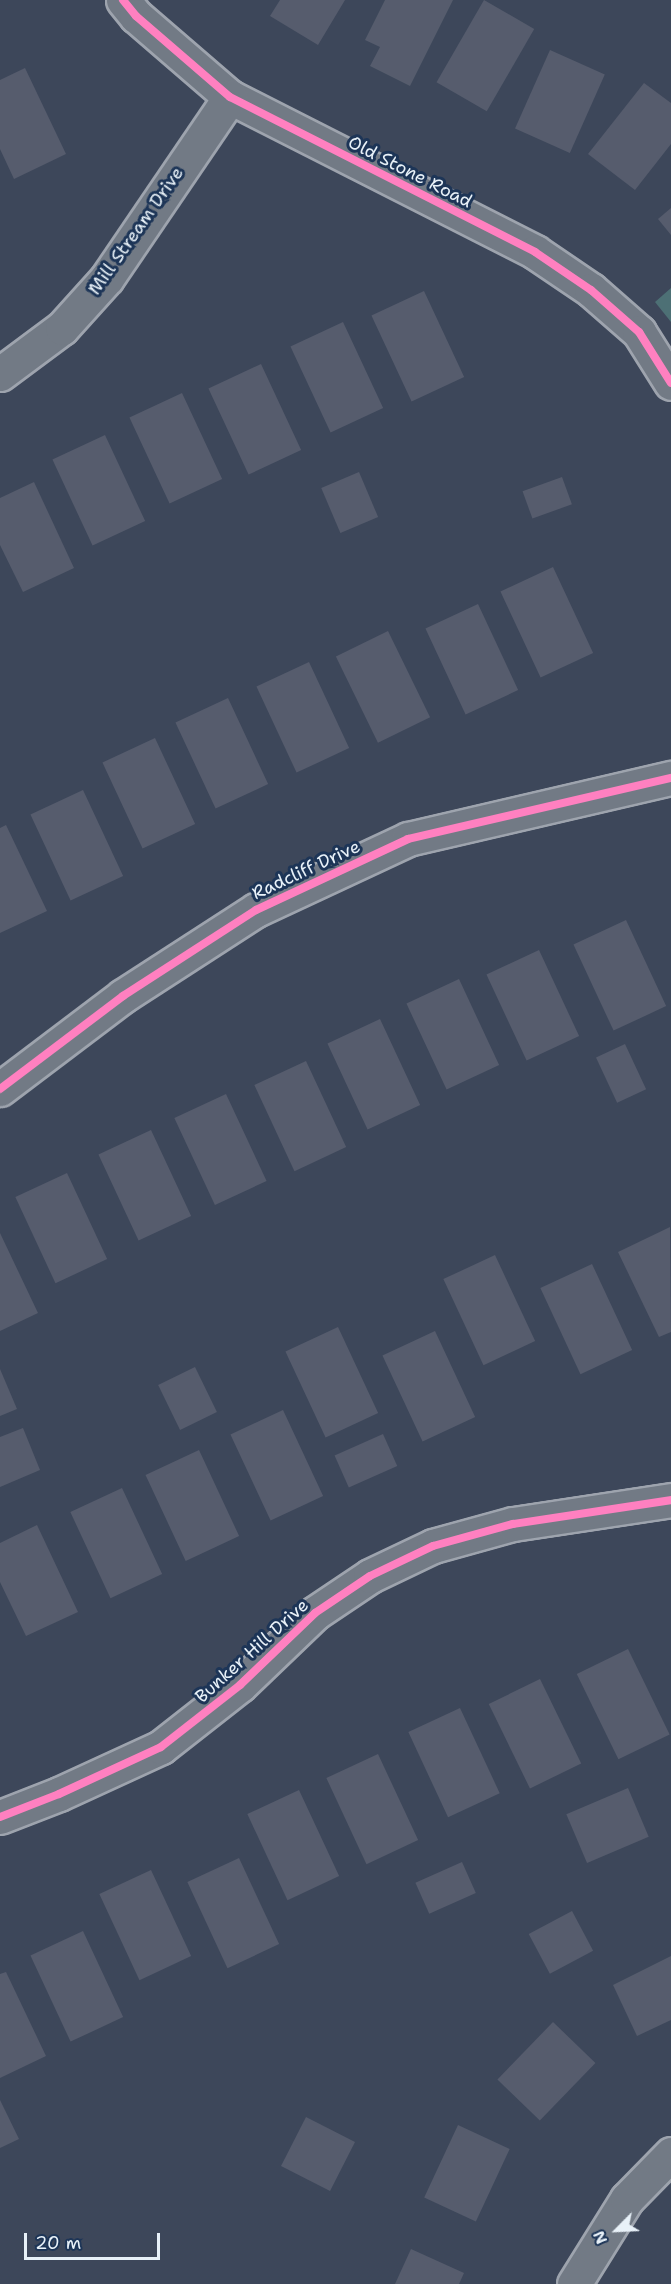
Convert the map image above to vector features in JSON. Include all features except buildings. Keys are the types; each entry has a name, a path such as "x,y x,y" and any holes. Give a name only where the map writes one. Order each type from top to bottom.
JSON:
{"street":[{"name":"Old Stone Road","path":"123,0 136,16 230,97 535,252 591,290 639,332 671,383"},
{"name":"Mill Stream Drive","path":"0,374 62,328 107,278 230,97"},
{"name":"Radcliff Drive","path":"0,1089 123,996 256,910 408,838 671,778"},
{"name":"Bunker Hill Drive","path":"0,1817 59,1794 161,1747 240,1685 315,1613 370,1576 433,1546 513,1524 671,1500"},
{"path":"574,2284 627,2199 671,2154"}],"green space":[{"path":"671,288 671,322 655,302"}],"cycle path":[{"path":"123,0 136,16 230,97 535,252 591,290 639,332 671,383"},
{"path":"0,1089 123,996 256,910 408,839 671,778"},
{"path":"0,1817 59,1794 161,1747 240,1685 315,1613 370,1576 433,1546 513,1524 671,1500"}]}
